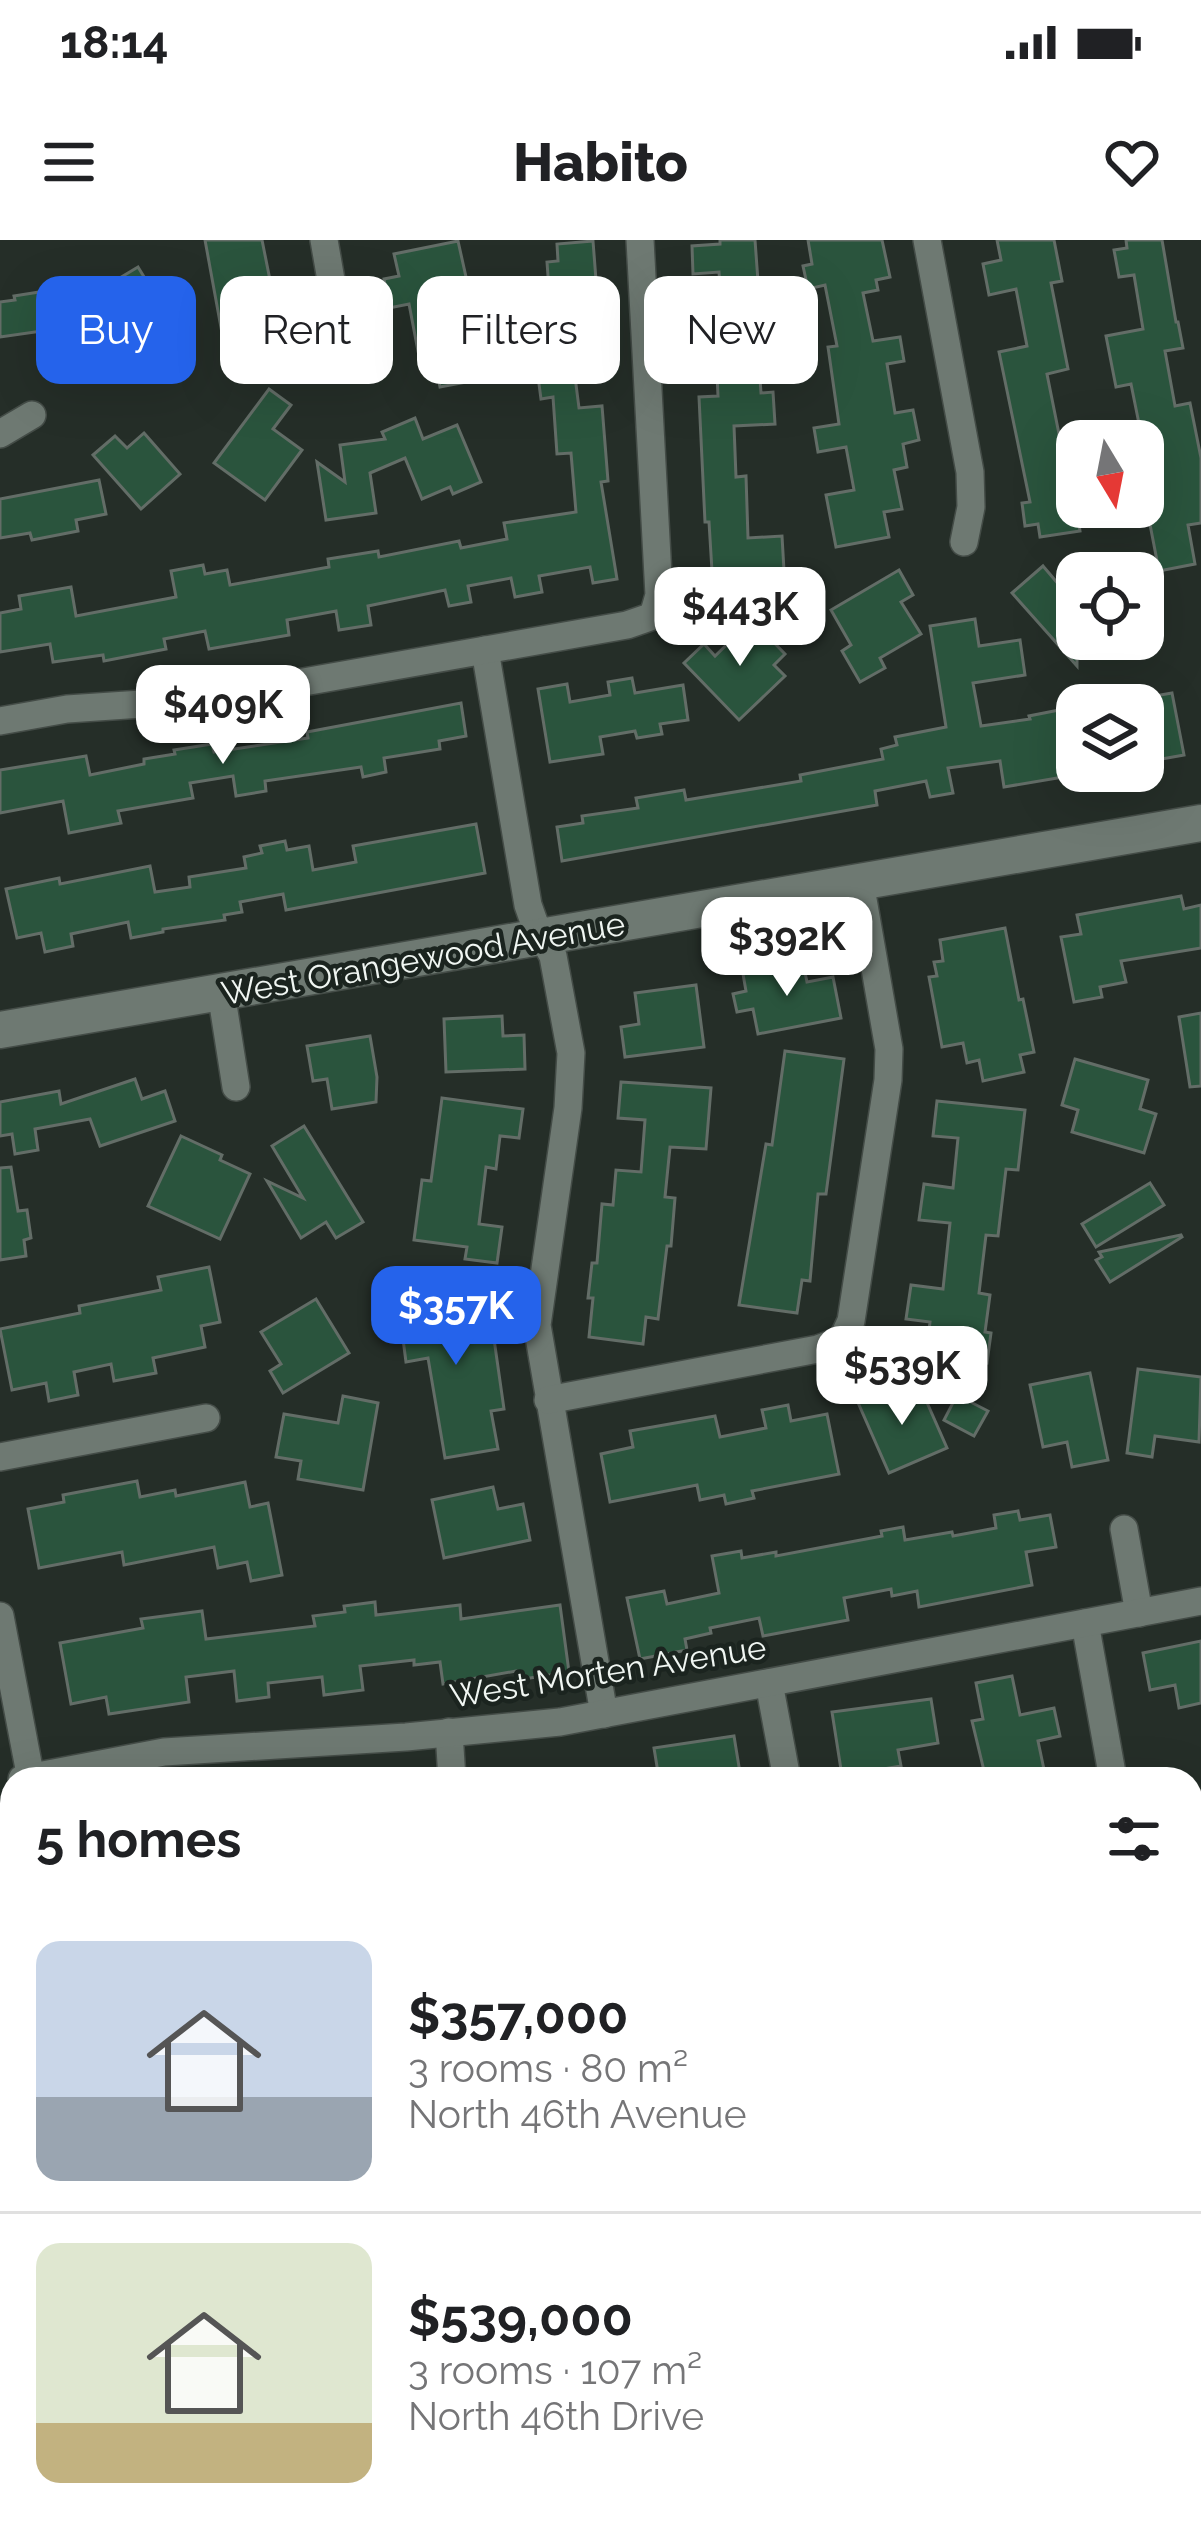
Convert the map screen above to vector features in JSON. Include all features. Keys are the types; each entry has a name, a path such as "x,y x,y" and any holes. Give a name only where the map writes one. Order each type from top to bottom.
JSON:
{"street":[{"path":"324,240 330,276"},
{"path":"0,721 68,709 202,700 627,625 652,616 658,595 640,240"},
{"path":"927,240 970,472 971,507 964,542"},
{"path":"0,434 32,415"},
{"path":"485,650 528,904 553,956 571,1053 568,1108 537,1313 540,1355 604,1714"},
{"name":"West Orangewood Avenue","path":"0,1030 1201,823"},
{"path":"548,1400 818,1349 842,1340 851,1321 888,1080 886,1025 860,882"},
{"path":"221,992 236,1087"},
{"path":"0,1457 206,1418"},
{"path":"1124,1529 1138,1612"},
{"name":"West Morten Avenue","path":"86,1767 164,1752 500,1729 604,1714 1201,1601"},
{"path":"0,1616 22,1767"},
{"path":"1085,1623 1111,1767"},
{"path":"769,1682 785,1767"},
{"path":"449,1732 451,1767"}],"building":[{"path":"205,240 262,240 269,276 220,276 220,322"},
{"path":"720,240 755,240 758,276 693,274 692,246 720,244"},
{"path":"808,240 882,240 890,277 876,280 878,290 863,293 873,341 900,337 904,361 887,364 895,413 913,410 919,440 903,444 907,467 894,470 902,509 884,512 889,537 836,547 826,495 854,490 846,447 818,452 814,428 839,424 828,347 837,346 825,285 818,287 818,276 805,276 803,266 812,264"},
{"path":"997,240 1054,240 1062,281 1051,283 1068,369 1047,374 1056,420 1056,528 1080,531 1040,537 1038,524 1025,526 1022,503 1030,502 999,352 1027,346 1016,289 989,295 983,264 1001,260"},
{"path":"1126,240 1162,240 1183,348 1165,351 1175,406 1190,403 1201,458 1201,523 1188,525 1195,564 1164,570 1164,552 1155,552 1151,528 1164,528 1164,420 1138,420 1131,384 1116,387 1106,336 1143,329 1134,275 1119,277 1114,250 1127,248"},
{"path":"458,241 466,276 417,276 417,346 409,304 393,307 393,277 399,276 394,254"},
{"path":"593,241 596,276 548,276 547,262 558,261 557,244"},
{"path":"138,267 143,276 123,276"},
{"path":"36,292 36,332 0,337 0,302 15,300 14,296"},
{"path":"539,384 576,384 579,408 602,406 608,481 601,482 617,579 593,583 590,567 539,576 542,592 515,597 511,578 468,586 471,602 449,606 445,590 368,606 371,625 339,630 336,611 287,620 289,635 209,649 205,631 164,639 166,649 104,661 103,655 53,662 50,644 0,652 0,613 21,609 19,596 71,587 76,616 176,597 171,571 203,565 205,574 227,570 230,585 329,567 328,559 378,551 379,557 459,541 461,548 507,539 504,523 576,512 571,453 557,454 553,397 541,399"},
{"path":"717,384 760,384 761,393 773,392 775,424 734,426 736,477 746,476 748,538 782,536 785,588 731,591 730,570 712,571 699,397 718,396"},
{"path":"269,389 291,405 273,429 302,450 265,500 214,463"},
{"path":"415,418 423,439 457,425 481,482 453,494 450,487 422,499 405,458 370,473 376,513 326,520 317,462 345,482 340,445 385,439 382,432"},
{"path":"144,433 180,474 141,509 93,455 115,436 127,448"},
{"path":"99,480 106,514 76,520 78,531 32,540 30,533 0,538 0,499"},
{"path":"1043,566 1056,581 1056,642 1012,593"},
{"path":"899,570 913,595 901,602 921,634 880,658 885,668 860,682 842,651 851,645 831,610"},
{"path":"975,619 979,646 1020,640 1025,675 973,683 981,726 1056,711 1056,778 1004,787 1000,761 948,768 953,793 930,797 926,781 875,791 877,805 562,861 557,827 583,823 582,816 638,808 636,798 684,790 686,800 801,781 800,775 883,759 881,749 897,745 895,737 946,727 930,626"},
{"path":"752,620 785,654 774,665 785,676 739,720 684,663 704,644 715,656"},
{"path":"632,678 635,693 683,685 688,720 660,724 662,734 637,738 635,731 600,737 603,754 550,762 538,689 567,684 570,702 610,695 608,682"},
{"path":"1172,693 1184,755 1164,759 1164,694"},
{"path":"461,703 466,736 439,741 440,749 384,758 386,772 363,777 361,767 265,781 266,791 236,796 233,776 190,783 193,798 118,811 121,823 69,833 63,801 0,813 0,770 86,756 90,775 144,764 144,759 175,754 174,750 212,744 214,752 308,738 307,732"},
{"path":"476,824 485,873 286,910 283,894 240,902 242,912 224,915 225,920 131,938 128,922 71,934 73,946 45,952 41,933 17,938 6,889 150,866 155,892 190,887 189,877 246,868 244,857 262,853 260,846 285,841 287,850 309,846 313,870 356,862 353,846"},
{"path":"1181,896 1184,909 1201,905 1201,948 1121,961 1126,982 1100,987 1102,997 1074,1002 1061,937 1081,934 1077,915"},
{"path":"1005,928 1034,1052 1020,1055 1024,1072 983,1081 979,1060 967,1063 963,1043 942,1047 929,977 937,976 934,962 943,961 940,940"},
{"path":"803,963 807,982 833,977 841,1018 758,1034 753,1009 737,1012 733,994 746,991 743,974"},
{"path":"696,985 704,1047 625,1057 621,1027 639,1024 635,993"},
{"path":"1201,1013 1201,1086 1190,1087 1179,1017"},
{"path":"502,1016 503,1036 524,1035 525,1069 446,1072 444,1019"},
{"path":"370,1036 376,1102 332,1109 327,1079 313,1081 307,1046"},
{"path":"785,1051 844,1059 826,1194 818,1194 810,1281 802,1280 797,1313 739,1305 766,1144 772,1145"},
{"path":"1075,1059 1148,1080 1140,1109 1156,1114 1144,1153 1072,1132 1078,1110 1062,1105"},
{"path":"135,1079 142,1099 165,1091 175,1121 100,1146 90,1119 35,1129 38,1150 15,1154 12,1134 0,1136 0,1102 59,1091 61,1104"},
{"path":"621,1082 711,1088 706,1149 670,1147 665,1197 675,1198 671,1246 667,1246 658,1319 646,1317 643,1344 589,1337 593,1298 588,1298 592,1263 597,1263 602,1204 613,1205 616,1170 641,1172 645,1120 618,1118"},
{"path":"442,1098 523,1109 519,1138 500,1136 496,1169 486,1167 479,1224 502,1227 497,1263 465,1259 467,1247 414,1240 422,1180 431,1181"},
{"path":"937,1101 1025,1110 1018,1170 1006,1169 998,1236 986,1235 979,1293 990,1295 987,1363 926,1355 930,1322 906,1319 911,1285 943,1289 950,1223 919,1220 924,1184 953,1188 958,1138 933,1136"},
{"path":"304,1126 363,1222 336,1238 326,1222 301,1238 267,1181 303,1198 272,1146"},
{"path":"181,1136 250,1174 220,1239 148,1206"},
{"path":"11,1167 18,1211 27,1210 31,1238 24,1240 26,1256 0,1260 0,1168"},
{"path":"1150,1183 1164,1205 1096,1247 1082,1224"},
{"path":"1181,1235 1110,1282 1096,1260 1102,1257 1099,1252"},
{"path":"209,1267 220,1322 201,1326 205,1347 153,1358 156,1373 114,1381 111,1364 74,1372 78,1395 49,1401 46,1383 12,1390 0,1329 80,1313 79,1306 161,1290 158,1277"},
{"path":"462,1292 465,1315 490,1311 504,1409 491,1411 498,1449 445,1458 428,1358 406,1362 398,1301"},
{"path":"316,1299 349,1353 283,1393 270,1371 281,1364 261,1332"},
{"path":"1138,1369 1201,1377 1199,1442 1155,1436 1152,1457 1127,1453"},
{"path":"1090,1373 1108,1460 1072,1467 1067,1442 1043,1447 1030,1385"},
{"path":"881,1387 888,1403 921,1389 947,1448 889,1473 856,1398"},
{"path":"957,1395 988,1411 974,1436 944,1420"},
{"path":"343,1396 378,1403 363,1490 298,1479 301,1461 276,1457 284,1414 338,1423"},
{"path":"788,1405 791,1421 827,1414 839,1474 752,1491 754,1498 726,1504 724,1495 700,1500 697,1485 610,1502 601,1454 633,1447 630,1431 715,1416 720,1437 766,1428 762,1410"},
{"path":"137,1481 140,1497 175,1490 176,1496 245,1482 250,1507 268,1503 282,1575 251,1581 247,1562 218,1568 214,1547 124,1565 122,1552 39,1568 28,1509 64,1502 63,1495"},
{"path":"493,1487 498,1509 523,1504 530,1540 444,1558 432,1500"},
{"path":"1018,1511 1020,1520 1050,1515 1056,1547 1026,1552 1032,1585 919,1607 917,1591 892,1596 891,1589 844,1598 848,1620 763,1636 759,1618 710,1628 711,1633 685,1639 687,1650 640,1659 627,1598 664,1591 667,1604 719,1593 712,1556 741,1551 742,1558 776,1552 776,1556 882,1536 881,1531 903,1527 905,1540 952,1532 953,1536 996,1528 994,1515"},
{"path":"375,1602 376,1615 460,1605 461,1619 560,1605 569,1672 517,1680 516,1671 443,1684 440,1662 414,1665 414,1660 360,1666 363,1690 324,1695 322,1677 268,1683 269,1697 237,1701 234,1671 186,1677 189,1702 109,1714 106,1697 71,1704 60,1643 143,1628 141,1619 202,1611 206,1639 315,1626 313,1616"},
{"path":"1201,1641 1201,1703 1179,1708 1175,1685 1150,1690 1143,1653"},
{"path":"1012,1676 1020,1715 1054,1708 1060,1736 1038,1741 1043,1767 983,1767 972,1721 983,1719 976,1683"},
{"path":"931,1699 938,1743 898,1750 901,1766 841,1767 832,1712"},
{"path":"734,1736 739,1767 657,1767 654,1748"}]}
